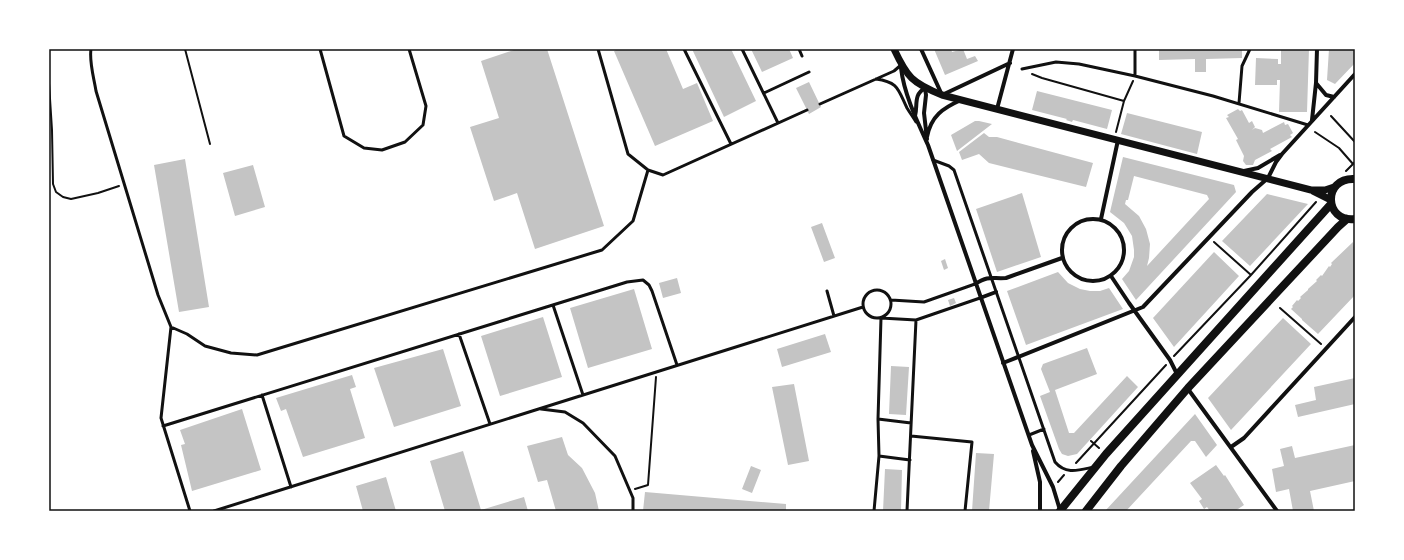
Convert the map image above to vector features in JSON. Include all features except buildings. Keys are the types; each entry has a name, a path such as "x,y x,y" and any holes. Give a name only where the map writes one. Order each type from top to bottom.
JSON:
{"main road":[{"path":"1351,219 1337,214 1331,202 1332,191 1334,187 1344,180 1355,179"},
{"path":"1060,511 1095,467 1331,202"},
{"path":"1086,511 1121,466 1188,388 1338,227 1351,219"}],"street":[{"path":"894,49 901,65 905,85 915,117 928,145 1028,435 1053,487 1060,511"},
{"path":"921,49 942,95"},
{"path":"997,109 1013,49"},
{"path":"1312,120 1316,83 1317,49"},
{"path":"942,95 1010,63"},
{"path":"901,65 917,84 942,95 1268,178 1311,190 1331,202"},
{"path":"1003,363 1143,307 1252,192 1268,178 1282,154 1355,74"},
{"path":"1316,83 1326,95 1334,97"},
{"path":"915,117 917,96 925,88"},
{"path":"925,88 926,95 924,114 928,145"},
{"path":"927,140 931,126 938,114 944,108 962,100"},
{"path":"1101,219 1116,140"},
{"path":"1243,172 1258,168 1282,154"},
{"path":"1311,190 1325,190 1334,187"},
{"path":"1092,218 1101,219 1110,223 1118,230 1123,239 1123,260 1118,269 1111,276 1102,280 1082,280 1073,275 1066,268 1062,258 1061,249 1063,240 1070,228 1082,220 1092,218"},
{"path":"975,284 983,279 991,277 998,279 1006,278 1062,258"},
{"path":"1111,276 1134,311 1170,360 1177,374"},
{"path":"980,298 996,292"},
{"path":"1231,447 1244,438 1355,316"},
{"path":"1188,388 1278,511"},
{"path":"1032,445 1040,482 1040,511"}],"lane":[{"path":"91,49 96,91 158,295 171,327 161,418 190,511"},
{"path":"320,49 344,136 364,148 382,150 405,142 423,125 426,106 409,49"},
{"path":"598,49 628,154 648,170 663,175 807,110"},
{"path":"684,49 731,144"},
{"path":"742,49 778,123"},
{"path":"799,49 802,56"},
{"path":"1134,76 1135,49"},
{"path":"1239,103 1242,66 1250,49"},
{"path":"1022,69 1056,62 1078,64 1134,76 1239,103 1308,125"},
{"path":"820,104 894,71 901,65"},
{"path":"764,93 809,72"},
{"path":"874,79 887,80 895,85 902,94 907,108 920,127"},
{"path":"933,160 949,166 954,170 1055,462 1058,466 1068,471 1095,467"},
{"path":"171,327 187,334 205,346 231,353 257,355 602,250 633,221 648,170"},
{"path":"163,426 627,282 643,280 649,285 652,291 677,365"},
{"path":"891,300 924,302 975,284"},
{"path":"881,318 891,309 891,300 889,295 882,290 873,290 868,292 864,298 863,307 868,315 874,318 916,320 980,298"},
{"path":"827,291 834,316"},
{"path":"553,305 583,395"},
{"path":"214,511 863,307"},
{"path":"874,511 879,456 878,419 881,318"},
{"path":"907,511 916,320"},
{"path":"459,334 490,424"},
{"path":"262,395 291,487"},
{"path":"539,409 564,412 583,423 615,456 633,498 633,511"},
{"path":"878,419 911,423"},
{"path":"1028,435 1044,429"},
{"path":"911,436 972,442 965,511"},
{"path":"879,456 910,460"}],"path":[{"path":"185,49 210,144"},
{"path":"1022,69 1042,78 1124,101"},
{"path":"1116,140 1124,101 1134,76"},
{"path":"49,83 53,184 56,192 63,197 71,199 98,193 124,184"},
{"path":"1331,116 1355,142"},
{"path":"1315,132 1339,148 1353,164"},
{"path":"1177,353 1251,275 1304,214 1313,206"},
{"path":"1304,214 1310,218"},
{"path":"1209,238 1251,275"},
{"path":"1280,308 1325,348"},
{"path":"1074,466 1165,366"},
{"path":"630,490 648,485 656,372"},
{"path":"1091,441 1102,450"}]}
